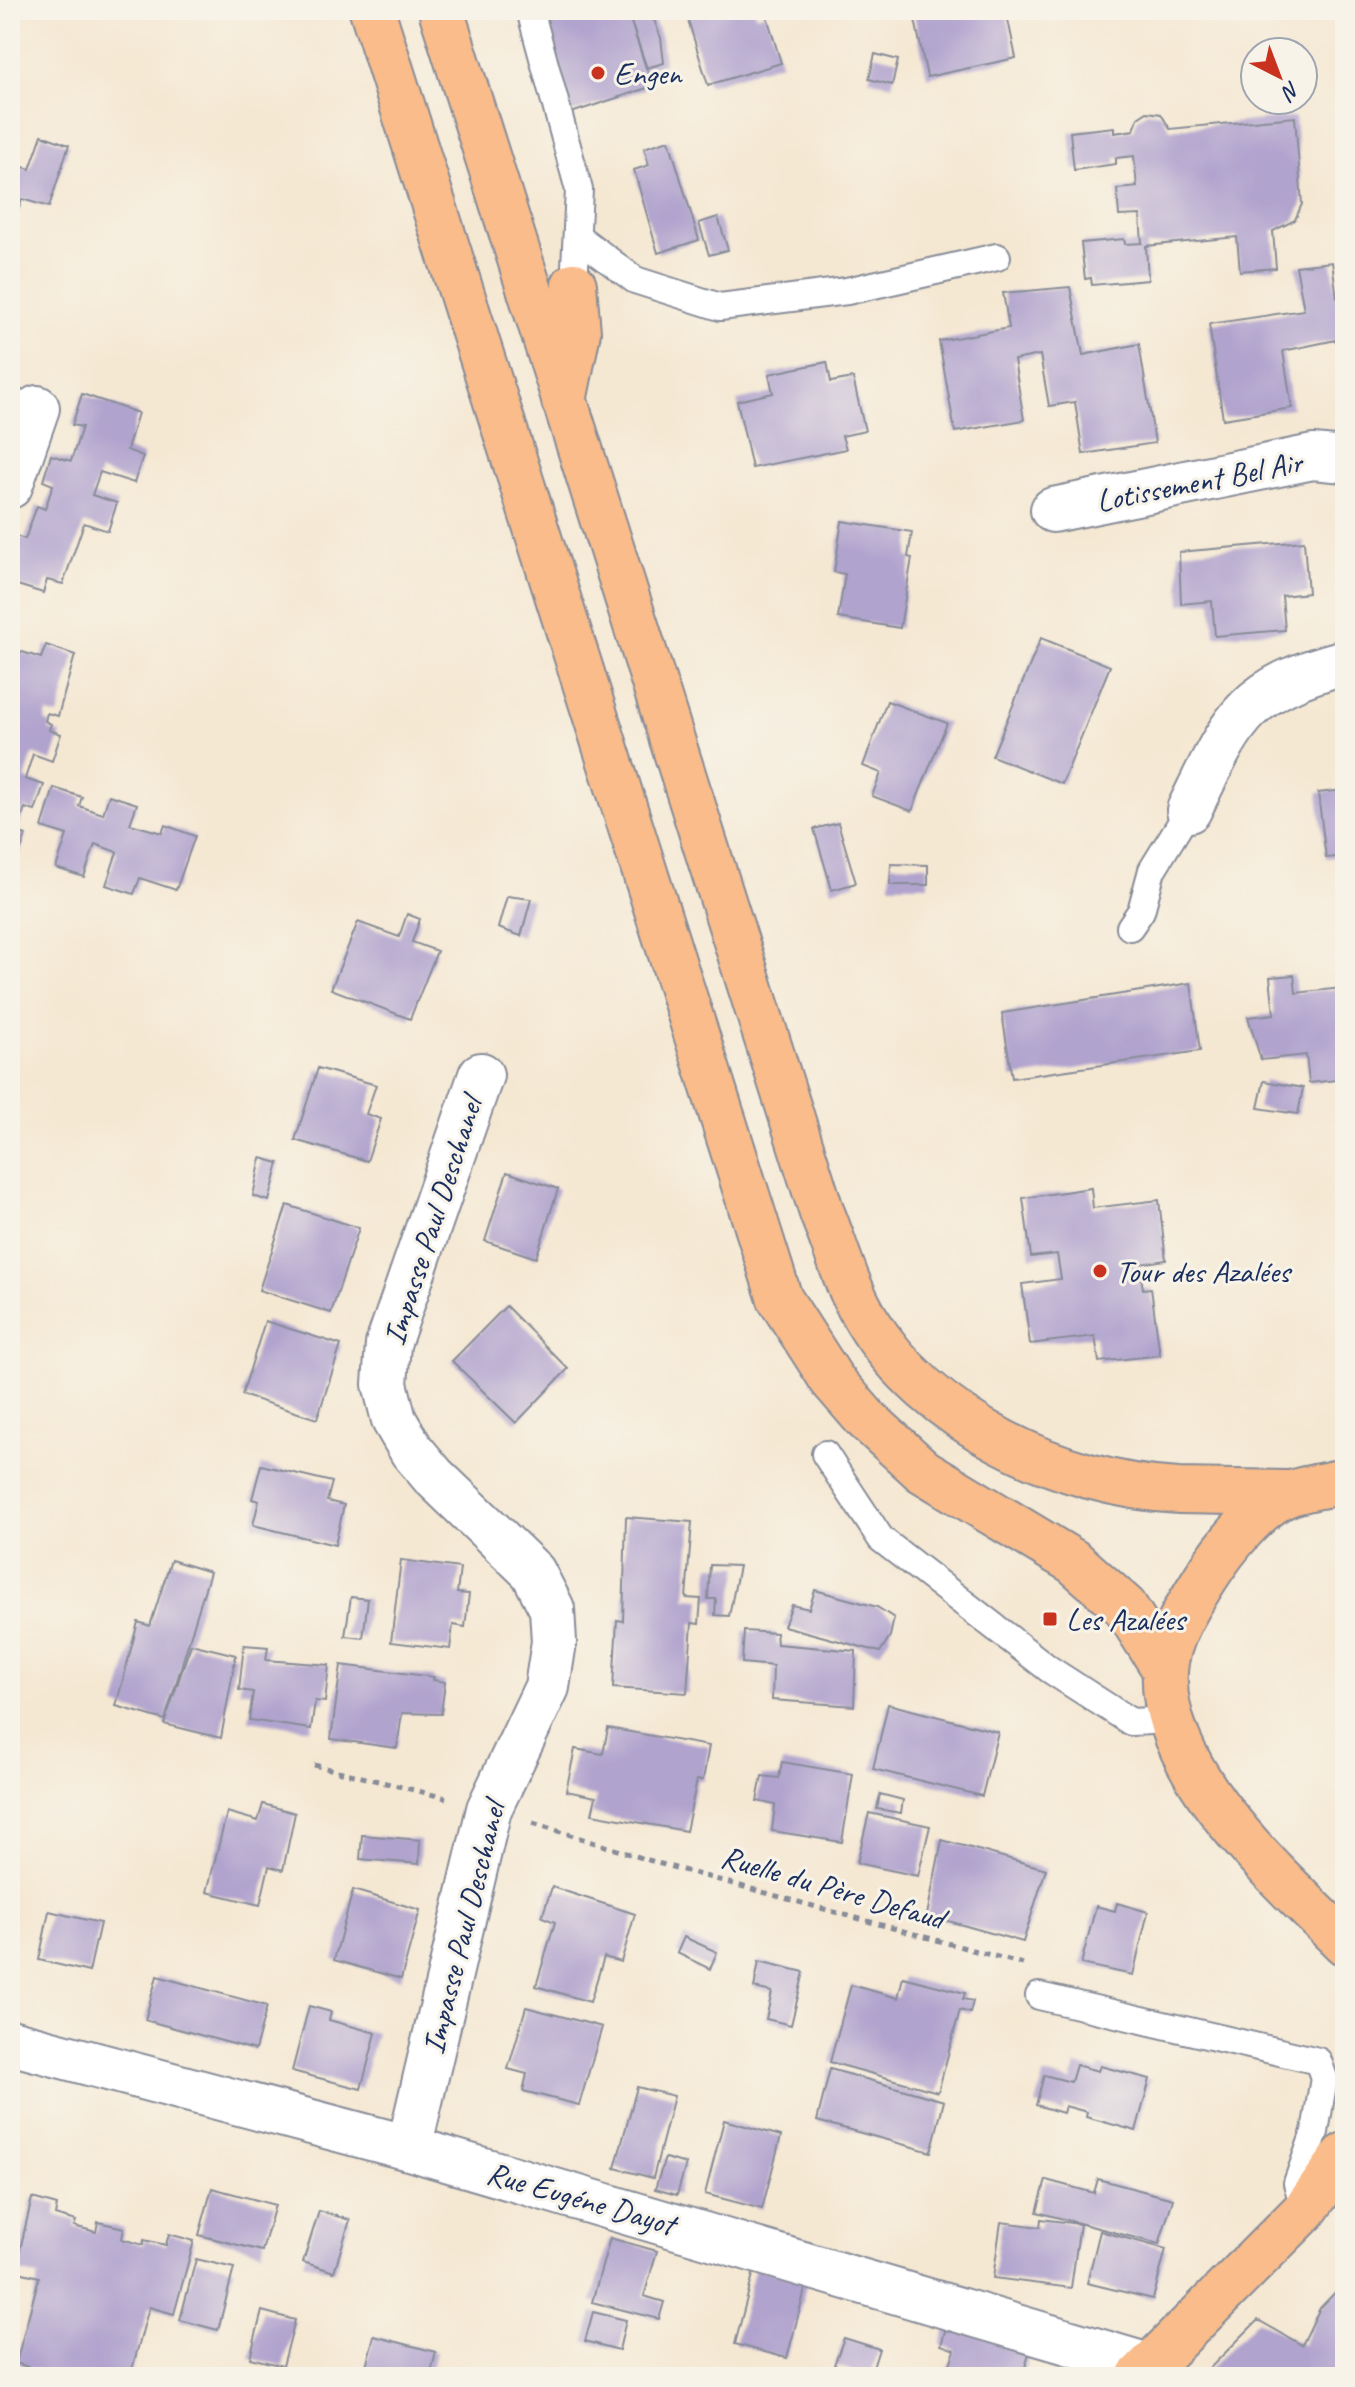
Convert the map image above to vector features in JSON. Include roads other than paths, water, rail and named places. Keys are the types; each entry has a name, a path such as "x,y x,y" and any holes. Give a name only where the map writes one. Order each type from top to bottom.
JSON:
{"main road":[{"path":"372,10 780,1299 832,1380 865,1418 923,1471 1074,1562 1125,1607 1165,1670"},
{"path":"441,10 822,1213 865,1318 900,1367 999,1443 1104,1479 1180,1491 1288,1493 1345,1481"},
{"path":"564,403 578,332 574,285"},
{"path":"1288,1493 1247,1523 1217,1560 1184,1612 1165,1670 1171,1720 1189,1762 1214,1801 1276,1874 1345,1943"},
{"path":"1144,2372 1325,2206 1345,2155"}],"street":[{"path":"10,486 37,408"},
{"name":"Lotissement Bel Air","path":"1053,510 1313,457 1345,460"},
{"path":"1189,810 1228,731 1243,711 1262,693 1308,672 1345,662"},
{"name":"Impasse Paul Deschanel","path":"409,2148 489,1809 547,1687 554,1642 552,1609 533,1572 433,1476 412,1451 394,1420 385,1384 388,1344 481,1075"},
{"name":"Rue Eugéne Dayot","path":"10,2042 409,2148 1144,2372"}],"lane":[{"path":"530,10 579,190 574,285"},
{"path":"578,237 635,280 720,307 847,291 997,257"},
{"path":"1130,927 1141,911 1152,870 1189,810"},
{"path":"825,1454 881,1539 1037,1660 1131,1722 1171,1720"},
{"path":"1039,1996 1318,2061 1324,2078 1315,2132 1297,2183 1325,2206"}],"place":[{"name":"Engen","path":"598,73"},
{"name":"Tour des Azalées","path":"1100,1271"},
{"name":"Les Azalées","path":"1050,1619"}]}
